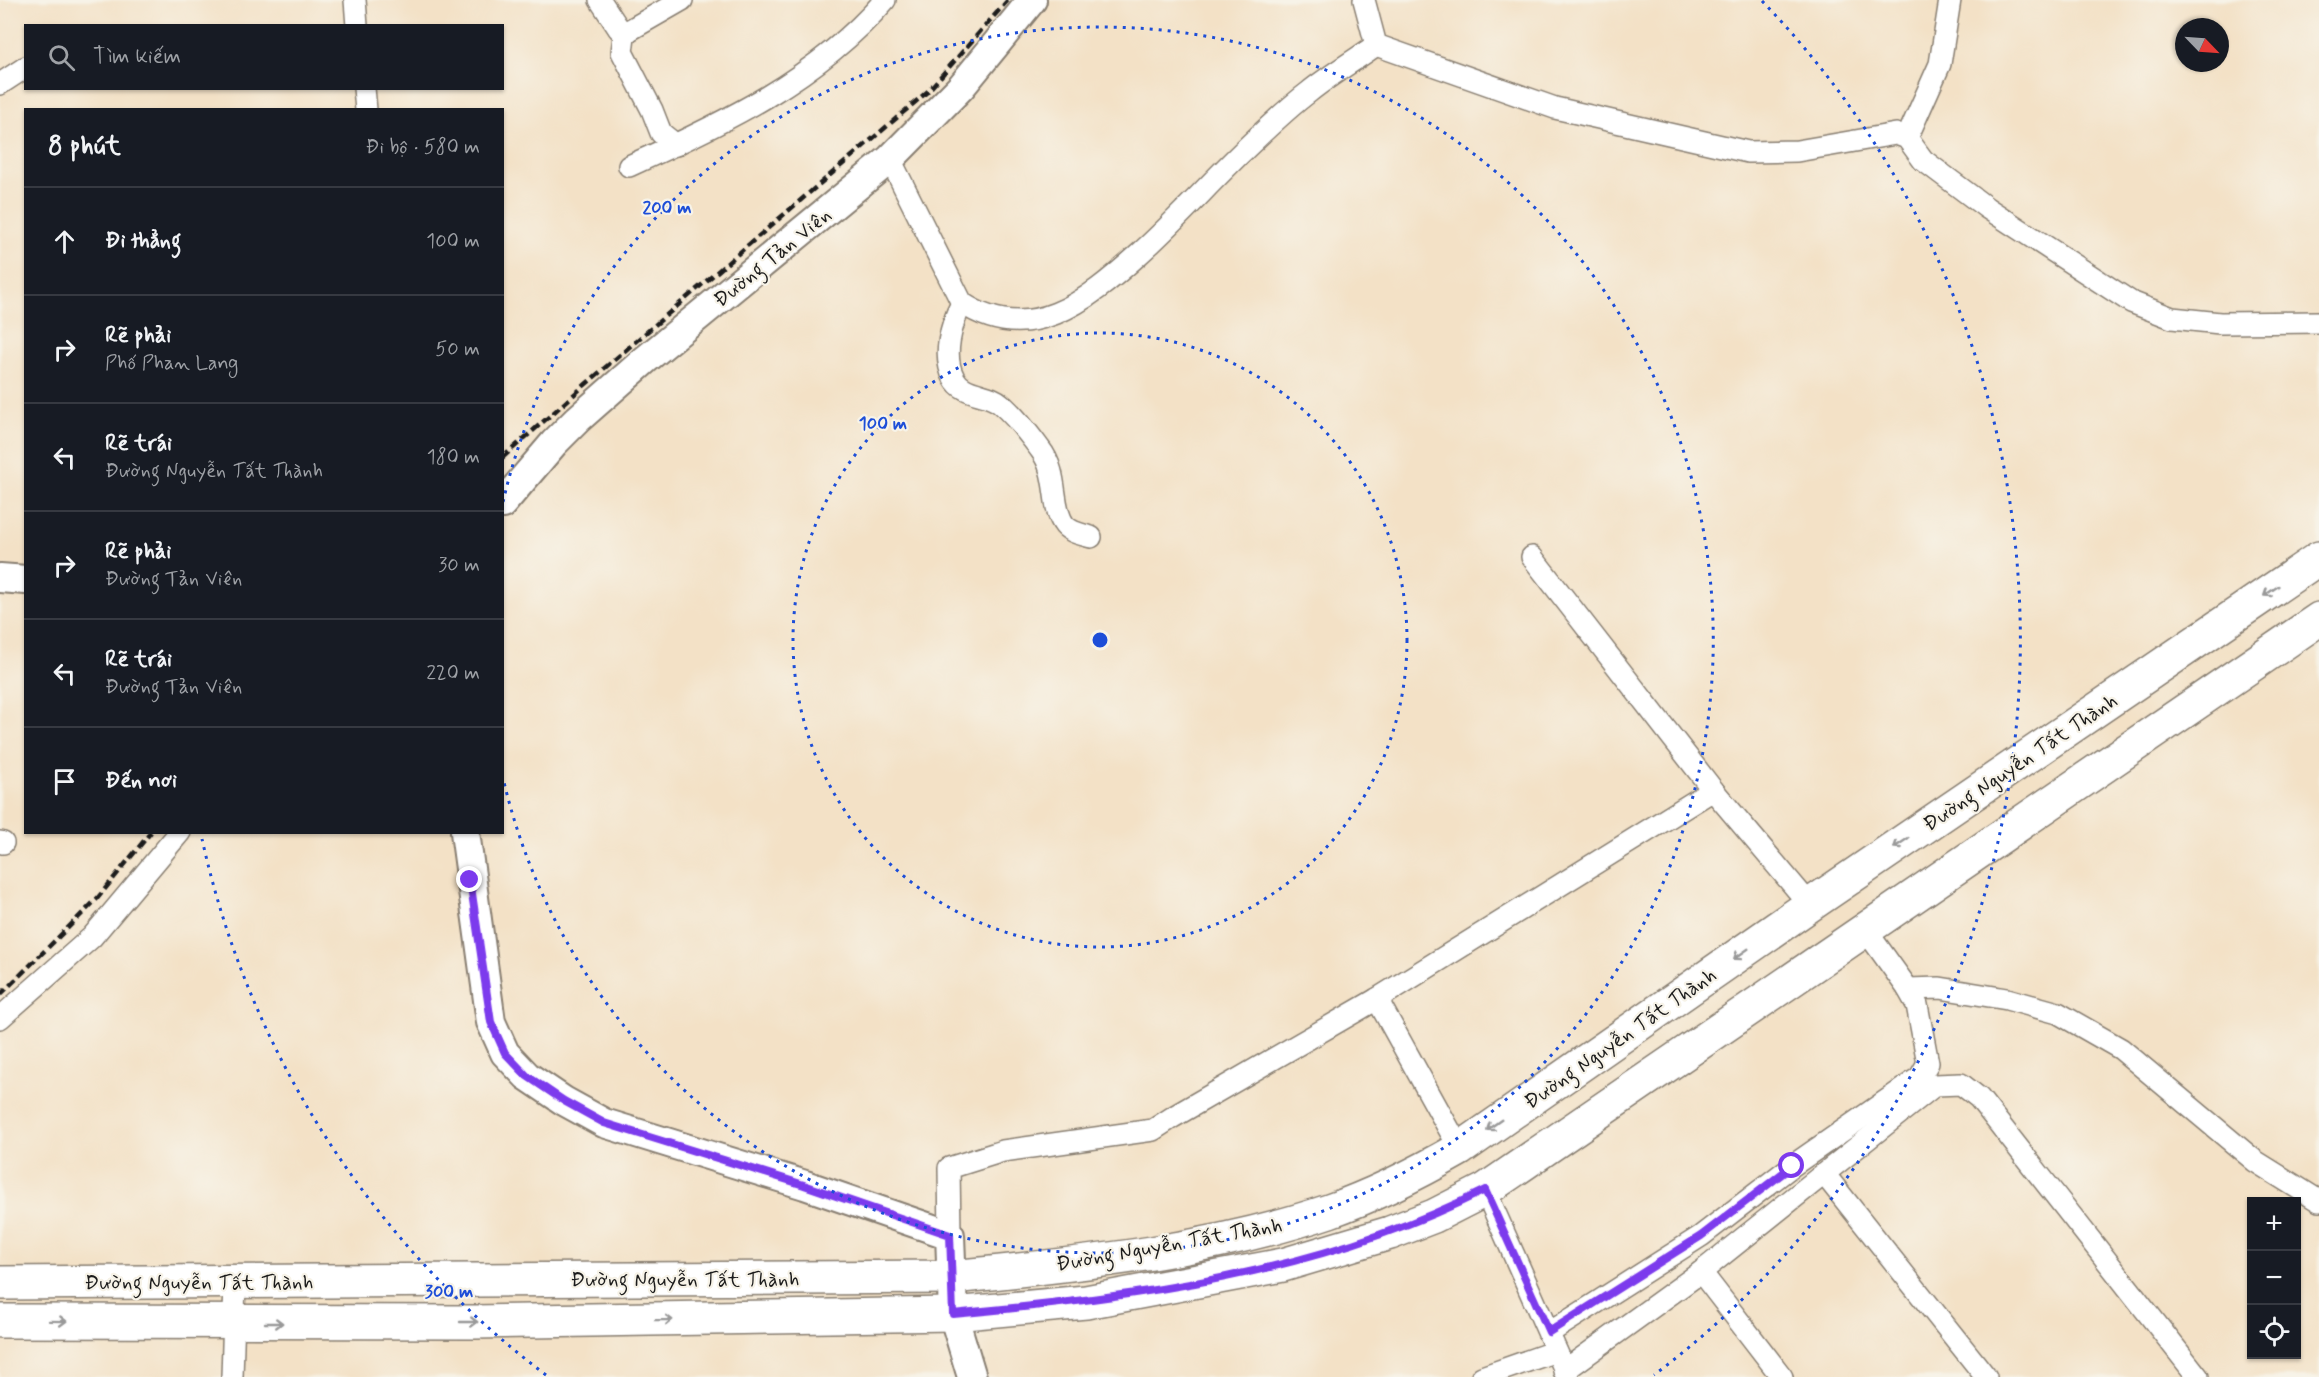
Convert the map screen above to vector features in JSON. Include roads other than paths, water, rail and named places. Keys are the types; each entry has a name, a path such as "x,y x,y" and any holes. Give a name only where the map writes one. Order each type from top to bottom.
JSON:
{"main road":[{"name":"Đường Nguyễn Tất Thành","path":"0,1282 952,1276 1082,1263 1273,1227 1329,1211 1379,1191 1460,1149 1810,905 2319,558"},
{"name":"Đường Nguyễn Tất Thành","path":"0,1321 234,1323 953,1314 1086,1302 1283,1265 1390,1233 1434,1216 1485,1190 2319,619"}],"street":[{"path":"356,0 357,24"},
{"path":"600,0 619,29 628,31"},
{"path":"676,145 661,133 652,110 622,52 624,36 628,31 682,0"},
{"path":"629,166 713,128 814,68 885,0"},
{"name":"Đường Tản Viên","path":"504,502 554,443 645,360 890,159 962,87 1032,0"},
{"path":"1364,0 1376,45"},
{"path":"1907,138 1940,64 1950,0"},
{"path":"890,159 962,303 980,316 1003,321 1040,319 1072,308 1101,288 1161,234 1241,154 1307,93 1376,45"},
{"path":"1376,45 1555,108 1748,152 1797,152 1896,134 1907,138 1923,160 1987,208 2131,302 2182,320 2220,323 2319,322"},
{"path":"0,84 24,69"},
{"path":"364,90 366,108"},
{"path":"962,303 954,318 948,354 954,379 971,393 999,402 1042,450 1051,467 1062,523 1072,531 1091,537"},
{"path":"1532,557 1713,790 1810,905"},
{"path":"0,578 24,580"},
{"path":"972,1377 953,1314 950,1168 1003,1151 1154,1130 1377,999 1713,790"},
{"path":"0,1018 92,937 178,834"},
{"path":"465,834 491,1022 505,1053 527,1076 564,1101 604,1123 804,1185 950,1235"},
{"path":"1482,1377 1552,1342 1701,1236 1792,1166 1920,1077 1928,1063 1917,1005 1865,929"},
{"path":"1908,989 1940,988 2007,999 2058,1012 2121,1049 2255,1161 2319,1201"},
{"path":"1377,999 1460,1149"},
{"path":"1485,1190 1566,1374 1825,1175 1935,1085 1961,1084 1979,1098 2198,1377"},
{"path":"1825,1175 1986,1377"},
{"path":"1701,1272 1782,1377"},
{"path":"232,1377 235,1281"}],"railway":[{"path":"504,456 927,92 1008,0"},
{"path":"0,995 96,900 149,834"}]}
